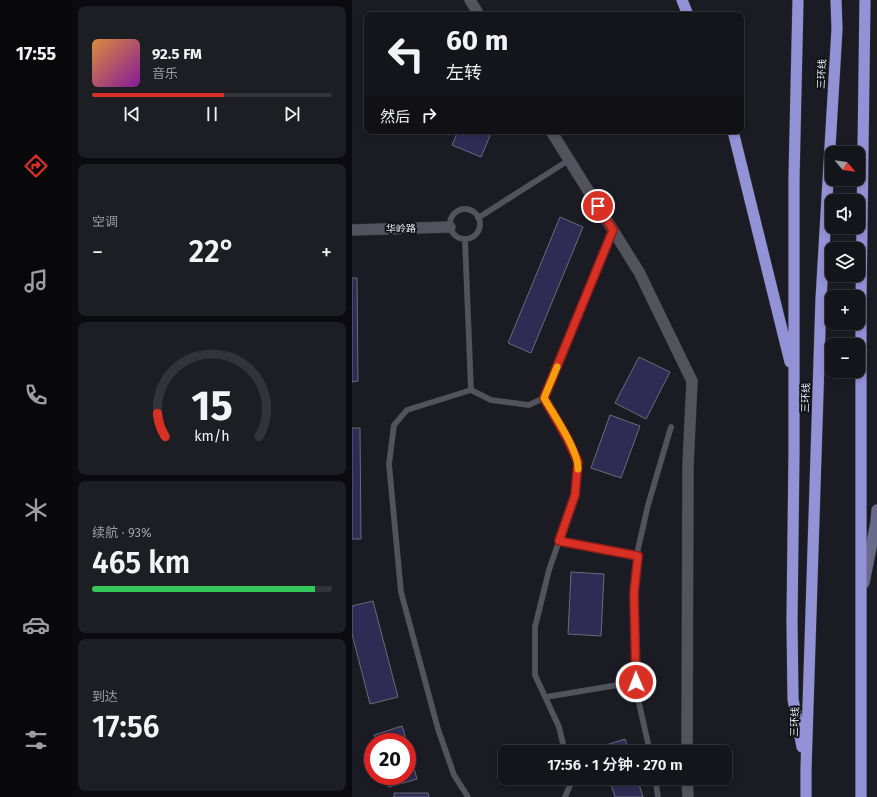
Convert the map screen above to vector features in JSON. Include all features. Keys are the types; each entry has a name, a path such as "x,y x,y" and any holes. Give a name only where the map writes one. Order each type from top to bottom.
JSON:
{"highway":[{"path":"682,0 687,12"},
{"path":"798,0 794,179 792,621 793,699 806,769"},
{"name":"三环线","path":"806,797 821,299 837,29 836,0"},
{"path":"861,797 861,302 865,0"},
{"path":"734,134 794,380"}],"main road":[{"path":"861,595 876,522 877,510"}],"street":[{"path":"470,0 477,12"},
{"path":"553,134 639,272 692,381 688,466 687,745"},
{"name":"华岭路","path":"352,230 450,227"},
{"path":"688,785 688,797"}],"lane":[{"path":"478,218 570,160"},
{"path":"464,209 475,213 478,218 480,224 476,235 465,240 454,236 449,225 453,214 464,209"},
{"path":"468,797 454,776 438,729 401,592 389,464 394,425 407,410 471,390 491,400 529,405 544,398 613,230"},
{"path":"465,240 471,390"},
{"path":"544,398 567,438 578,462 575,495 549,570 535,626 535,675 559,727 563,745"},
{"path":"648,745 636,690 634,593 638,556 648,505 671,427"},
{"path":"559,541 638,556"},
{"path":"546,697 636,682"},
{"path":"565,797 570,785"},
{"path":"656,785 658,797"}],"building":[{"path":"457,134 491,134 481,157 452,145"},
{"path":"560,217 583,227 531,353 508,343"},
{"path":"352,278 357,278 358,381 352,382"},
{"path":"639,357 670,372 646,419 615,403"},
{"path":"610,415 640,426 621,478 591,468"},
{"path":"352,428 360,428 361,539 352,539"},
{"path":"571,572 604,574 601,636 568,634"},
{"path":"373,601 398,697 370,704 352,634 352,606"},
{"path":"402,726 404,733 380,733"},
{"path":"625,739 627,745 606,745"},
{"path":"611,785 639,785 643,797 615,797"},
{"path":"394,793 428,793 429,797 394,797"}],"slow traffic":[{"path":"557,367 544,398 567,438 578,462 578,469"}],"route":[{"path":"598,206 613,230 544,398 567,438 578,462 575,495 559,541 638,556 634,593 636,682"}]}
